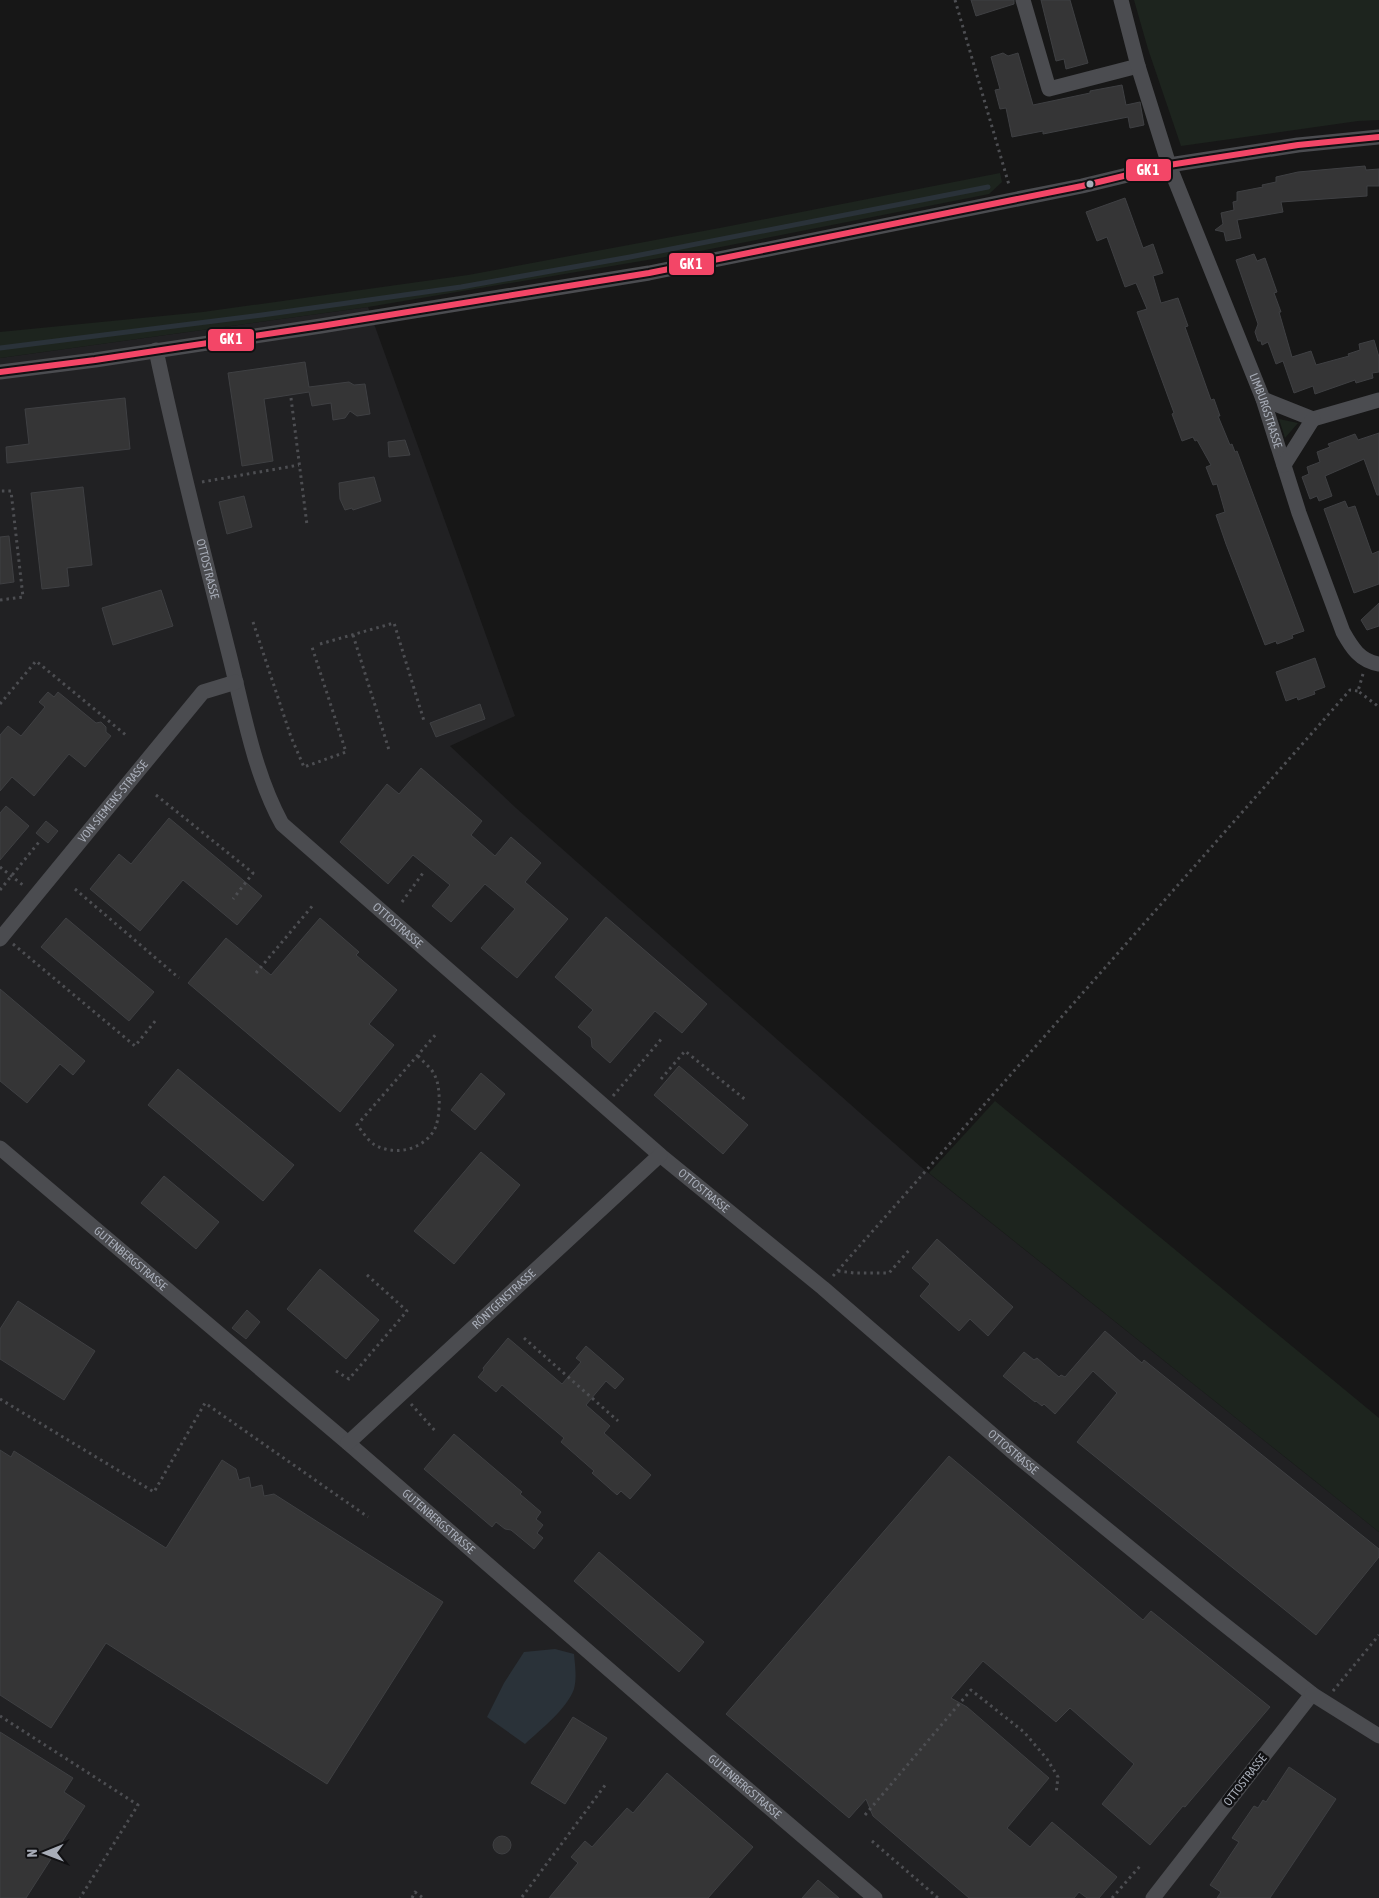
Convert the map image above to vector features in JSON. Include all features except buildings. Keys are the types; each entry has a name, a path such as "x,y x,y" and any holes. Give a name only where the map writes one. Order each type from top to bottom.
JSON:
{"street":[{"path":"1023,0 1049,89 1138,66"},
{"name":"LIMBURGSTRASSE","path":"1121,0 1138,66 1169,165 1263,399 1299,513 1343,632 1352,649 1368,660"},
{"path":"0,372 95,360 649,274 1014,200 1169,165 1298,145 1379,137"},
{"name":"OTTOSTRASSE","path":"156,350 187,485 250,738 269,800 282,824 660,1155 823,1288 1022,1460 1211,1614 1318,1697 1153,1898"},
{"path":"1263,399 1314,419 1379,400"},
{"path":"1284,465 1314,419"},
{"name":"VON-SIEMENS-STRASSE","path":"2,938 202,692 236,682"},
{"name":"GUTENBERGSTRASSE","path":"0,1148 348,1443 689,1739 876,1898"},
{"name":"RÖNTGENSTRASSE","path":"348,1443 660,1155"},
{"path":"1318,1697 1379,1736"}],"path":[{"path":"955,0 1014,200"},
{"path":"291,398 307,525"},
{"path":"187,485 300,465"},
{"path":"0,600 23,597 11,491 1,491"},
{"path":"253,622 291,737 304,767 346,752 312,647"},
{"path":"320,644 394,624 424,721"},
{"path":"353,635 389,750"},
{"path":"1358,691 1368,660"},
{"path":"0,704 36,661 127,736"},
{"path":"823,1288 1350,690 1358,691 1379,707"},
{"path":"156,795 253,873 234,899"},
{"path":"0,890 39,842"},
{"path":"0,867 36,896"},
{"path":"402,902 424,873"},
{"path":"75,889 179,978"},
{"path":"256,973 314,904"},
{"path":"2,938 135,1046 156,1020"},
{"path":"418,1056 435,1074 438,1084 438,1116 434,1131 418,1146 398,1152 375,1145 357,1126 436,1033"},
{"path":"604,1106 663,1037"},
{"path":"660,1079 685,1051 747,1101"},
{"path":"838,1271 888,1273 911,1248"},
{"path":"336,1371 349,1379 407,1311 366,1274"},
{"path":"524,1338 618,1421"},
{"path":"402,1393 437,1433"},
{"path":"0,1398 154,1492 205,1403 368,1517"},
{"path":"1318,1697 1379,1635"},
{"path":"865,1816 971,1690 1024,1732 1047,1759 1058,1777 1056,1794"},
{"path":"0,1716 138,1805 80,1898"},
{"path":"522,1897 606,1784"},
{"path":"872,1841 938,1898"},
{"path":"1112,1898 1141,1865"},
{"path":"412,1898 415,1892 424,1898"}],"shaded area":[{"path":"1134,0 1379,0 1379,120 1358,121 1181,146 1148,49"},
{"path":"1000,173 1002,182 989,194 695,252 368,307 0,358 0,332 203,312 468,275"},
{"path":"368,307 515,716 450,746 516,808 921,1167 1379,1532 1379,1898 0,1898 0,358"},
{"path":"1279,419 1298,423 1285,438"},
{"path":"995,1101 1379,1418 1379,1532 929,1173"},
{"path":"555,1649 574,1654 576,1676 574,1689 559,1712 525,1744 487,1717 504,1683 524,1652"}],"waterway":[{"path":"0,348 262,315 461,287 630,257 988,187"}],"transit line":[{"path":"0,372 95,360 321,326 649,273 1082,186 1169,165 1298,145 1379,137"}]}
